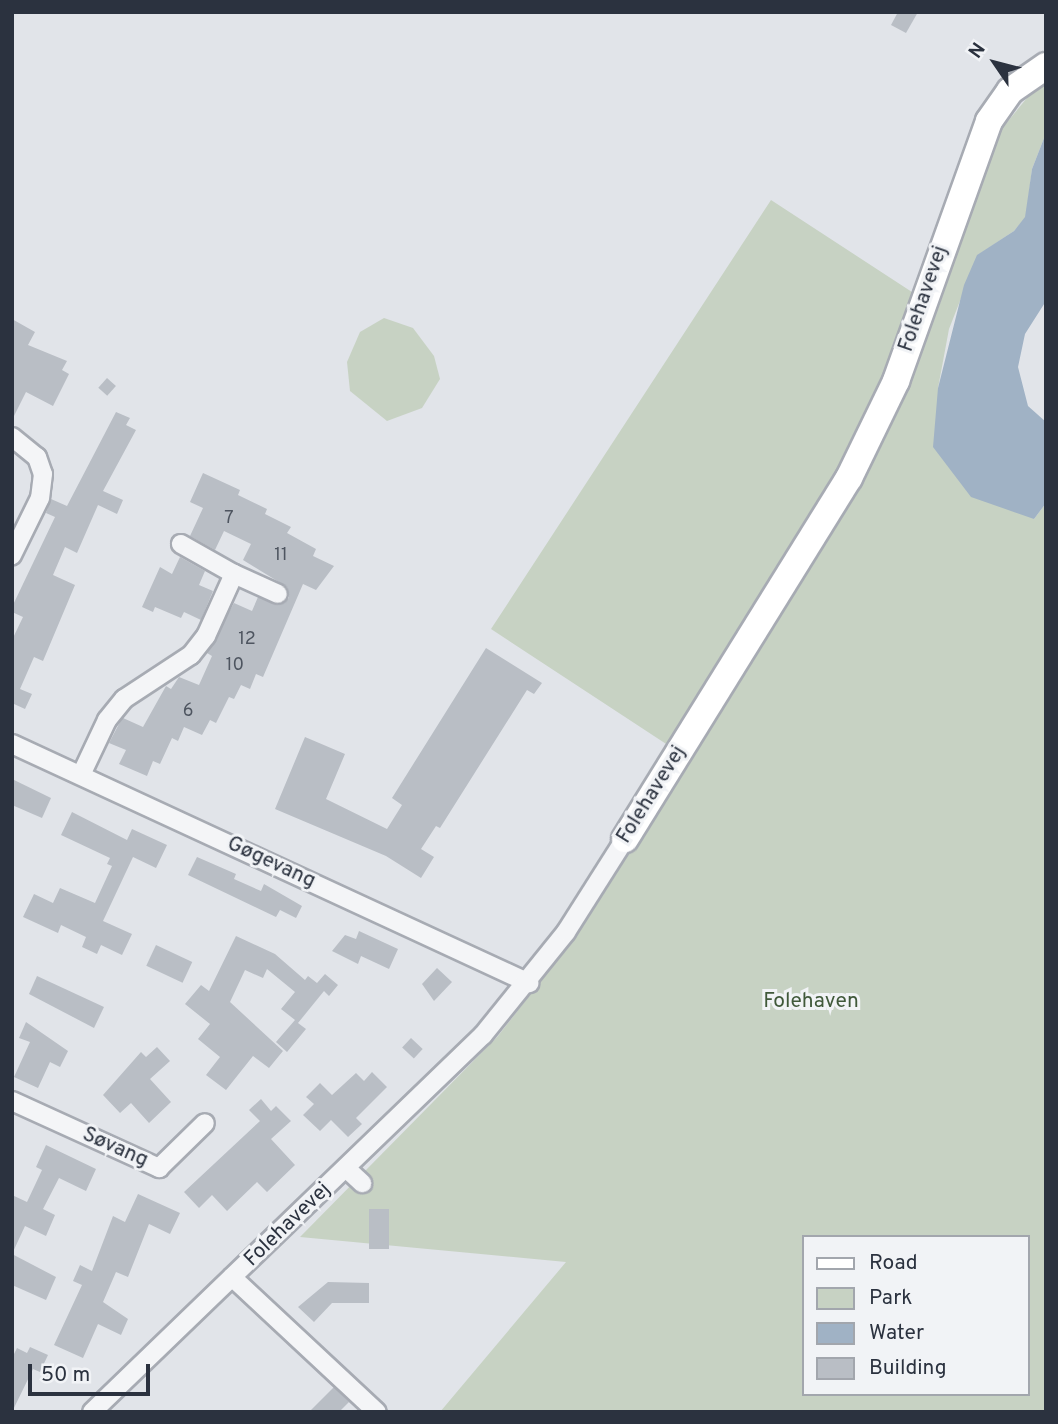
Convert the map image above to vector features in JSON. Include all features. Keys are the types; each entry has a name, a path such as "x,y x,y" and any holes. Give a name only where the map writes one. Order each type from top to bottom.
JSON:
{"street":[{"name":"Folehavevej","path":"92,1412 444,1077 529,982 625,839 849,478 895,382 989,121 1010,92 1046,66"},
{"path":"12,437 37,457 43,474 40,498 12,555"},
{"path":"181,544 234,574 278,594"},
{"path":"81,775 107,720 124,699 191,655 206,636 234,574"},
{"name":"Gøgevang","path":"12,744 529,982"},
{"name":"Søvang","path":"12,1101 159,1168 205,1123"},
{"path":"347,1169 362,1183"},
{"path":"232,1278 377,1412"}],"green space":[{"name":"Folehaven","path":"1046,45 1046,133 1032,169 1026,217 1014,231 978,255 949,329 938,388 1034,519 1046,503 1046,1412 440,1412 566,1262 300,1237 498,1036 568,946 686,757 491,629 771,200 938,309 999,132 1041,81"},
{"path":"384,318 413,328 434,356 440,379 422,408 387,421 350,391 347,362 360,332"}],"water":[{"path":"1046,133 1046,301 1025,334 1018,367 1028,406 1046,422 1046,503 1034,519 971,497 933,447 938,388 964,285 977,255 1014,231 1025,217 1032,169"}],"building":[{"path":"898,12 918,12 906,33 891,25"},
{"path":"12,319 35,332 28,345 67,361 62,370 69,374 53,406 26,392 12,420"},
{"path":"107,378 116,386 107,396 98,388"},
{"path":"116,412 130,418 126,425 136,430 103,491 123,500 117,514 98,505 77,553 65,547 53,575 75,585 43,661 34,657 20,689 32,694 25,709 14,704 12,707 12,640 23,617 12,612 12,607 55,517 46,513 51,499 67,506"},
{"path":"203,473 240,490 238,495 267,509 265,514 291,527 287,533 316,549 313,556 334,566 316,590 303,584 263,677 256,674 250,689 241,685 234,699 229,697 216,723 210,720 202,735 184,727 178,741 172,738 160,764 153,761 147,776 119,764 126,750 109,743 123,718 143,727 166,686 171,689 179,677 199,685 212,656 207,653 234,603 252,611 258,597 278,605 289,598 287,587 243,560 251,544 224,531 215,550 190,536 203,508 190,502"},
{"path":"180,557 205,571 199,585 213,591 201,620 184,612 181,618 155,607 153,612 142,607 160,567 172,574"},
{"path":"486,648 542,683 534,694 527,690 440,828 436,826 421,849 434,857 421,878 386,856 275,809 305,737 345,754 326,799 387,829 402,805 392,798"},
{"path":"12,779 51,798 42,818 12,805"},
{"path":"72,812 127,840 132,829 167,845 156,868 133,857 103,921 132,934 122,955 101,945 97,954 82,947 86,937 61,925 58,933 23,917 34,894 53,903 60,888 95,903 112,866 107,864 110,858 61,835"},
{"path":"197,857 236,874 234,879 261,891 264,884 302,906 296,918 280,910 276,917 188,875"},
{"path":"359,931 398,949 389,969 361,956 358,964 332,951 345,935 356,939"},
{"path":"236,936 275,954 305,980 308,976 317,983 325,974 338,985 329,996 324,991 298,1023 306,1029 287,1052 276,1042 295,1020 281,1009 295,992 267,969 263,978 245,970 230,1002 283,1051 269,1068 253,1056 226,1090 206,1075 220,1057 198,1039 210,1024 185,1004 201,985 209,991"},
{"path":"156,945 192,962 183,983 146,966"},
{"path":"437,968 452,982 434,1001 422,984"},
{"path":"37,976 104,1007 94,1028 29,994"},
{"path":"26,1022 68,1051 60,1067 50,1062 38,1088 14,1077 30,1042 19,1038"},
{"path":"411,1038 423,1049 414,1058 402,1048"},
{"path":"157,1047 170,1061 150,1079 171,1102 149,1123 131,1103 120,1113 103,1095 141,1052 146,1057"},
{"path":"372,1072 387,1087 356,1118 362,1124 348,1137 331,1120 320,1131 303,1115 314,1104 306,1097 320,1083 332,1095 356,1073 364,1081"},
{"path":"261,1099 271,1111 276,1106 291,1121 271,1139 295,1165 267,1192 257,1182 227,1211 212,1195 199,1208 184,1192 260,1121 249,1110"},
{"path":"46,1145 96,1169 86,1191 59,1178 43,1209 55,1215 46,1236 25,1226 12,1254 12,1195 27,1202 42,1170 36,1167"},
{"path":"138,1194 180,1213 170,1234 149,1224 128,1277 116,1272 103,1302 128,1319 121,1335 98,1324 83,1358 54,1345 82,1285 73,1281 80,1265 92,1271 113,1216 125,1222"},
{"path":"369,1209 389,1209 389,1249 369,1249"},
{"path":"12,1254 56,1277 46,1300 12,1285"},
{"path":"328,1282 369,1283 369,1303 332,1303 314,1322 298,1307"},
{"path":"30,1347 48,1355 40,1372 33,1369 12,1412 12,1358 17,1348 27,1353"},
{"path":"334,1387 349,1402 339,1412 309,1412"}]}
